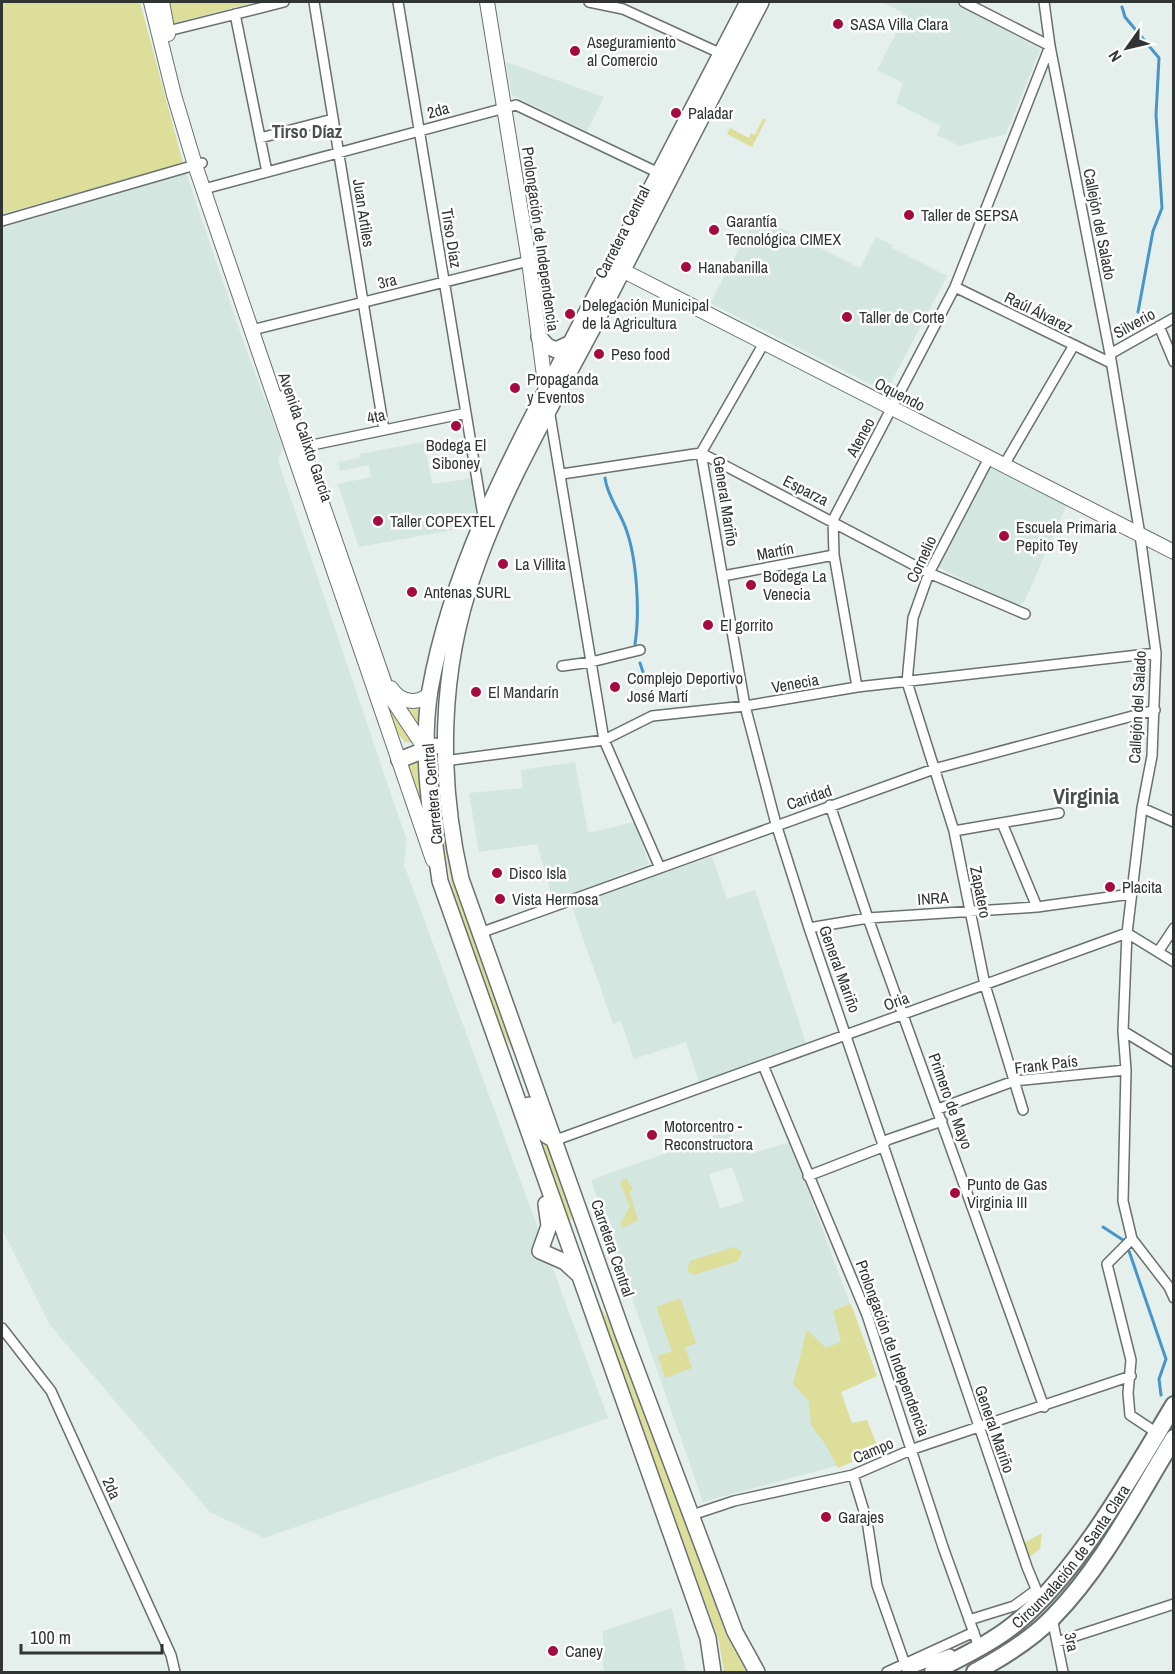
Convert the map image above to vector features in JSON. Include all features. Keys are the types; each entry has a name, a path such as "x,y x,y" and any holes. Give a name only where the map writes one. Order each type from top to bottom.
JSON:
{"highway":[{"name":"Circunvalación de Santa Clara","path":"975,1672 1023,1643 1052,1618 1077,1591 1097,1562 1165,1435 1173,1405"},
{"name":"Circunvalación de Santa Clara","path":"933,1672 976,1640 1014,1625 1039,1595 1082,1551 1165,1435"}],"main road":[{"name":"Avenida Calixto García","path":"152,2 163,33"},
{"name":"Avenida Calixto García","path":"162,2 163,33 174,95 297,448 440,881"},
{"name":"Prolongación de Independencia","path":"487,2 529,261 546,391"},
{"name":"Carretera Central","path":"530,436 550,411 577,346 726,56 748,2"},
{"name":"Carretera Central","path":"726,56 761,2"},
{"name":"Oquendo","path":"617,268 1173,552"},
{"path":"539,337 547,346 556,350 577,346"},
{"name":"Carretera Central","path":"577,346 546,391 530,436 502,493 462,589 444,738 449,830 461,879 591,1239 735,1632 756,1669"},
{"name":"Avenida Calixto García","path":"297,448 381,674 393,701 426,750"},
{"name":"Carretera Central","path":"502,493 483,519 434,671 430,693 426,750 440,881 708,1638 713,1672"},
{"path":"434,671 450,675"},
{"path":"381,674 402,699 419,700 430,693"},
{"path":"399,760 426,750 444,738"},
{"path":"426,750 440,773 449,830"},
{"path":"494,1035 517,1071 539,1128 544,1135 556,1140"},
{"path":"541,1166 539,1179 550,1219 540,1251 565,1262 581,1279"},
{"path":"569,1246 591,1239"}],"street":[{"path":"163,33 284,2"},
{"name":"Juan Artiles","path":"314,2 384,430"},
{"name":"Tirso Díaz","path":"398,2 483,519"},
{"path":"589,2 623,9 726,56"},
{"path":"963,2 1050,46"},
{"name":"Callejón del Salado","path":"1044,2 1050,46 1110,358 1140,535 1156,653 1152,756 1142,808 1127,933 1123,1031 1126,1070 1123,1201 1132,1239 1169,1287 1173,1298"},
{"path":"235,14 267,172"},
{"name":"Ateneo","path":"857,687 834,555 833,520 955,287 1050,46"},
{"name":"2da","path":"207,188 516,105 664,176"},
{"path":"260,138 333,119"},
{"path":"2,222 199,164"},
{"name":"3ra","path":"256,329 529,261"},
{"name":"Raúl Álvarez","path":"955,287 1074,345 1110,358"},
{"name":"Silverio","path":"1110,358 1173,318"},
{"path":"1159,326 1173,362"},
{"name":"General Mariño","path":"764,343 701,453 745,706 776,824 809,928 979,1427 1039,1595"},
{"path":"1004,465 1074,345"},
{"name":"Prolongación de Independencia","path":"546,391 562,474 604,740 660,868"},
{"name":"4ta","path":"297,448 466,413"},
{"path":"530,436 551,440 556,447"},
{"path":"562,474 701,453"},
{"name":"Esparza","path":"701,453 833,520 929,573 1025,614"},
{"name":"Cornelio","path":"907,682 913,618 929,573 989,458"},
{"path":"477,480 502,493"},
{"name":"Martín","path":"723,576 834,555"},
{"path":"562,666 591,662 640,650"},
{"name":"Venecia","path":"444,761 604,740 652,716 745,706 857,687 1156,653"},
{"name":"Zapatero","path":"907,682 954,831 985,985 1023,1110"},
{"name":"Caridad","path":"480,933 776,824 934,769 1155,710"},
{"name":"Primero de Mayo","path":"830,805 868,918 1044,1407"},
{"path":"1142,808 1173,822"},
{"path":"954,831 1059,813"},
{"path":"1002,823 1037,907"},
{"name":"INRA","path":"809,928 868,918 1037,907 1131,894"},
{"path":"1158,952 1173,928"},
{"path":"1127,933 1173,962"},
{"name":"Oria","path":"556,1140 1127,933"},
{"path":"1123,1031 1173,1062"},
{"name":"Prolongación de Independencia","path":"763,1065 867,1316 976,1640"},
{"name":"Frank País","path":"938,1109 1014,1081 1126,1070"},
{"path":"808,1176 880,1148 887,1140 942,1121"},
{"path":"1132,1239 1107,1264 1131,1360 1128,1393 1130,1415 1165,1435"},
{"name":"2da","path":"2,1328 51,1391 171,1655 175,1672"},
{"name":"Campo","path":"692,1515 734,1501 852,1475 913,1449 1131,1376"},
{"path":"852,1475 867,1521 877,1585 908,1670 943,1658 976,1640"},
{"path":"969,1620 1014,1606 1039,1595"},
{"path":"1057,1642 1173,1604"},
{"name":"3ra","path":"1052,1618 1063,1672"},
{"path":"887,1672 905,1664"}],"shaded area":[{"path":"882,2 954,2 1040,49 1006,134 959,146 937,135 941,126 896,103 903,83 877,70 900,26 902,12"},
{"path":"506,62 604,97 587,131 512,95"},
{"path":"186,173 246,349 283,447 278,461 406,838 404,865 608,1418 264,1538 210,1512 50,1325 2,1229 2,228"},
{"path":"757,216 860,268 876,237 893,245 892,248 947,276 886,392 710,303"},
{"path":"424,442 432,484 473,478 477,506 469,527 359,547 338,484 371,477 369,465 340,471 338,462 360,458 360,454"},
{"name":"Escuela Primaria Pepito Tey","path":"990,467 1067,505 1024,602 1017,607 938,567"},
{"path":"575,762 588,833 634,822 649,864 553,900 537,844 479,852 469,793 523,788 521,770"},
{"path":"712,857 727,899 755,890 807,1046 699,1082 686,1042 634,1059 621,1021 613,1024 571,904"},
{"path":"728,1131 750,1154 790,1142 877,1376 824,1395 846,1463 703,1502 591,1180","holes":["732,1167 744,1201 720,1209 709,1174"]},
{"path":"672,1608 686,1672 605,1672 603,1631"}],"green space":[{"path":"2,2 140,2 183,163 2,214"},
{"path":"165,2 256,2 170,24"},
{"path":"763,118 766,120 752,147 727,134 730,128 749,138 751,133 755,135"},
{"path":"375,666 418,744 405,742 396,731"},
{"path":"400,706 422,708 418,733"},
{"path":"421,757 424,821 404,762"},
{"path":"436,775 452,870 517,1058 484,992 460,921 445,848"},
{"path":"535,1128 552,1146 574,1206 570,1222"},
{"path":"626,1178 633,1190 629,1191 638,1220 623,1228 620,1225 630,1206 620,1183"},
{"path":"734,1247 742,1252 738,1261 694,1275 687,1271 690,1261"},
{"path":"680,1298 696,1343 685,1347 692,1368 665,1378 658,1356 672,1351 656,1307"},
{"path":"596,1299 615,1331 727,1637 747,1672 724,1672 719,1641"},
{"path":"851,1304 877,1376 841,1392 852,1423 867,1420 879,1450 838,1468 826,1445 811,1425 809,1401 793,1384 807,1330 826,1348 841,1342 833,1310"},
{"path":"1042,1533 1040,1549 1027,1559 1022,1544"}],"waterway":[{"path":"1122,7 1125,17 1159,58 1156,115 1162,208 1153,231 1138,312"},
{"path":"605,478 608,491 626,529 633,555 637,601 635,644"},
{"path":"640,663 646,681"},
{"path":"1103,1227 1123,1240"},
{"path":"1129,1251 1166,1359 1159,1379 1161,1395"}],"place":[{"name":"SASA Villa Clara","path":"838,24"},
{"name":"Aseguramiento al Comercio","path":"575,51"},
{"name":"Paladar","path":"676,113"},
{"name":"Taller de SEPSA","path":"909,215"},
{"name":"Garantía Tecnológica CIMEX","path":"714,230"},
{"name":"Hanabanilla","path":"686,267"},
{"name":"Delegación Municipal de la Agricultura","path":"570,314"},
{"name":"Taller de Corte","path":"847,317"},
{"name":"Peso food","path":"599,354"},
{"name":"Propaganda y Eventos","path":"515,388"},
{"name":"Bodega El Siboney","path":"456,426"},
{"name":"Taller COPEXTEL","path":"378,521"},
{"name":"Escuela Primaria Pepito Tey","path":"1004,536"},
{"name":"La Villita","path":"503,564"},
{"name":"Bodega La Venecia","path":"751,585"},
{"name":"Antenas SURL","path":"412,592"},
{"name":"El gorrito","path":"708,625"},
{"name":"Complejo Deportivo José Martí","path":"615,687"},
{"name":"El Mandarín","path":"476,692"},
{"name":"Disco Isla","path":"497,873"},
{"name":"Placita","path":"1110,887"},
{"name":"Vista Hermosa","path":"500,899"},
{"name":"Motorcentro - Reconstructora","path":"652,1135"},
{"name":"Punto de Gas Virginia III","path":"955,1193"},
{"name":"Garajes","path":"826,1517"},
{"name":"Caney","path":"553,1651"}],"district":[{"name":"Tirso Díaz","path":"307,132"},
{"name":"Virginia","path":"1086,796"}]}
